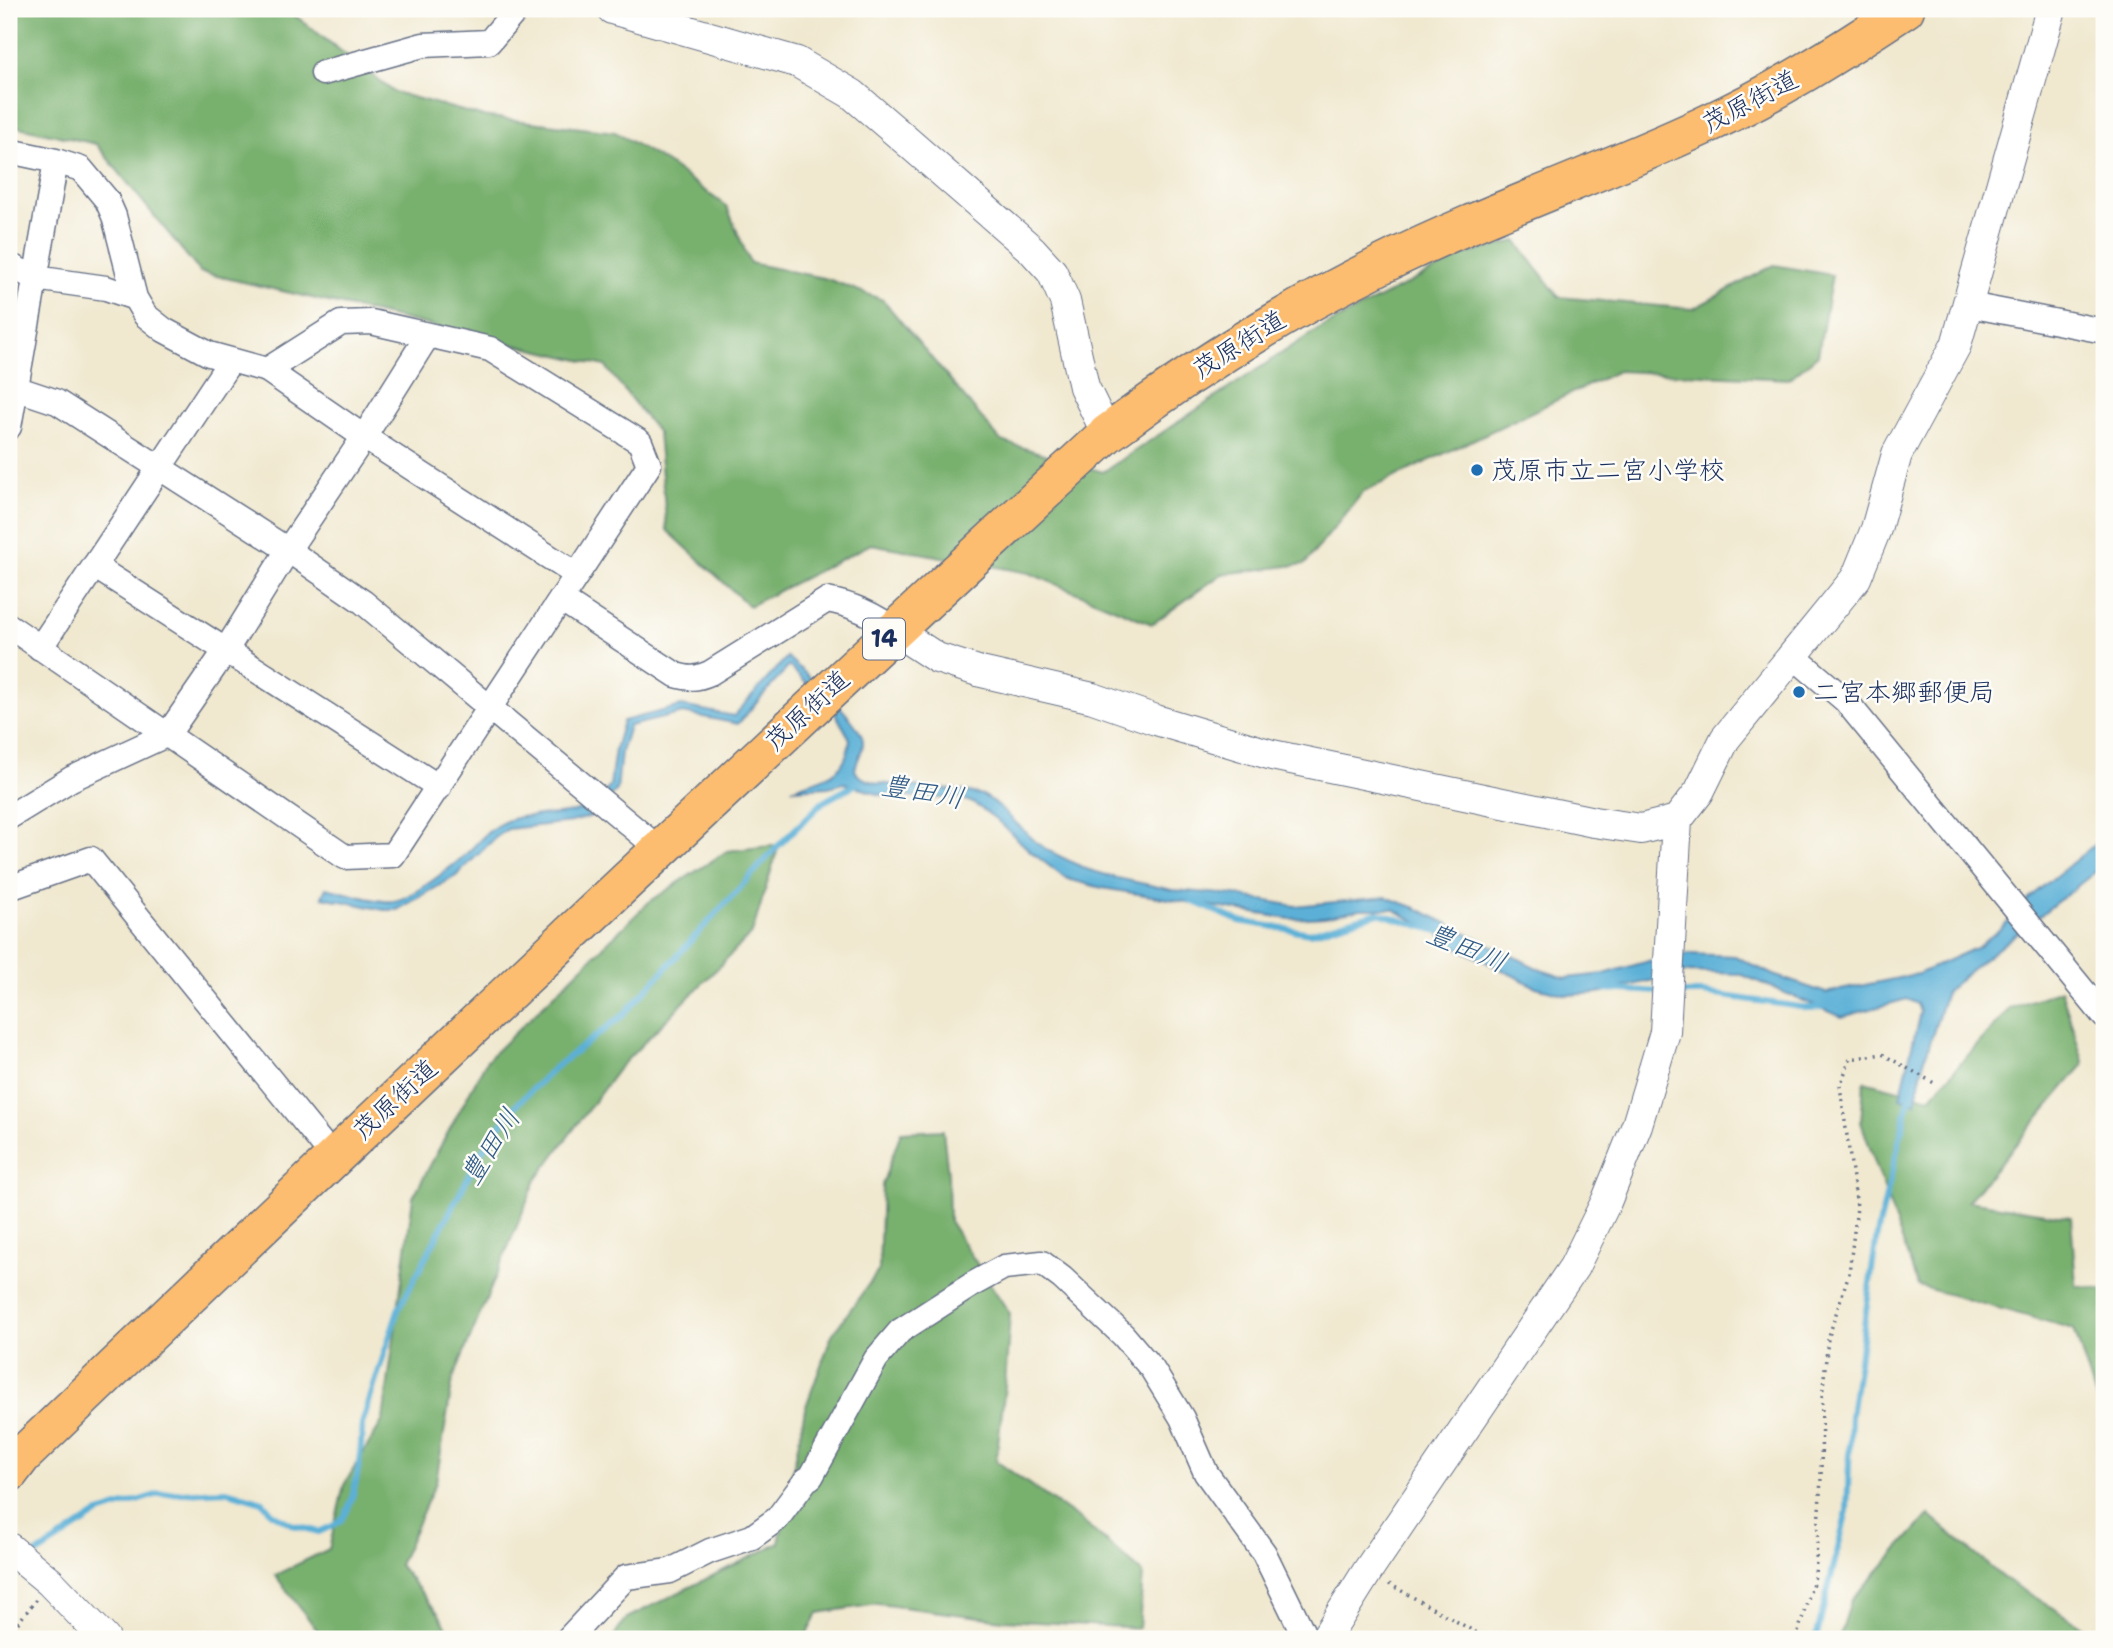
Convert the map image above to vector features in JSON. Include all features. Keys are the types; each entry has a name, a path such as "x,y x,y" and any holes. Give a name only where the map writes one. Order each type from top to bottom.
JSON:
{"main road":[{"name":"茂原街道","path":"9,1473 22,1456 333,1157 659,849 1107,435 1161,394 1301,305 1384,263 1704,126 1811,69 1905,9"}],"street":[{"path":"323,73 423,45 489,42 517,9"},
{"path":"612,9 797,62 852,94 901,136 1032,250 1052,272 1065,301 1084,387 1107,435"},
{"path":"1325,1639 1367,1572 1574,1267 1606,1202 1637,1125 1665,1032 1677,820 1699,792 1725,739 1856,578 1876,529 1897,454 1956,345 2051,9"},
{"path":"9,151 81,169 107,200 114,216 135,298 145,315 164,330 209,354 267,370 364,437 577,575"},
{"path":"9,427 13,386 56,161"},
{"path":"9,265 35,278 106,288 135,298"},
{"path":"1969,305 2104,331"},
{"path":"9,626 345,857 393,855 649,465 640,442 489,349 371,322 341,323 267,370"},
{"path":"9,817 71,779 168,734 226,650 428,335"},
{"path":"40,648 231,360"},
{"path":"13,386 57,402 288,550 363,602 659,849"},
{"path":"94,566 439,787"},
{"path":"562,600 676,674 689,679 710,673 827,600 841,602 883,621 937,658 981,672 1093,698 1272,755 1594,822 1641,829 1677,820"},
{"path":"1792,655 1845,700 2104,1016"},
{"path":"9,888 91,859 333,1157"},
{"path":"568,1639 626,1577 670,1571 710,1551 752,1536 777,1520 811,1477 876,1359 900,1331 1004,1267 1042,1263 1123,1335 1152,1369 1182,1418 1206,1473 1264,1553 1307,1639"},
{"path":"9,1548 51,1582 105,1639"}],"path":[{"path":"1796,1639 1815,1576 1821,1478 1822,1397 1828,1339 1849,1273 1857,1207 1840,1086 1850,1059 1882,1054 1934,1083"},
{"path":"1367,1572 1488,1639"},
{"path":"9,1634 51,1582"}],"green space":[{"path":"9,9 282,9 289,11 394,92 481,116 615,132 667,163 727,207 750,263 828,279 883,300 1001,441 1103,472 1315,331 1464,255 1516,241 1559,297 1693,309 1774,265 1832,275 1818,355 1789,379 1618,371 1363,492 1305,564 1222,574 1152,624 1029,573 871,544 749,606 667,530 658,433 605,366 200,272 96,144 9,125"},
{"path":"779,845 752,933 619,1068 536,1180 453,1379 436,1482 399,1565 439,1614 453,1639 324,1639 275,1575 329,1549 344,1485 383,1420 413,1197 487,1060 649,902 727,851"},
{"path":"2061,990 2084,1064 1968,1201 2071,1217 2076,1285 2104,1290 2104,1423 2074,1329 1918,1286 1861,1122 1864,1081 1930,1098 2010,1008"},
{"path":"943,1130 949,1221 1010,1314 996,1461 1083,1522 1143,1573 1139,1628 1003,1620 878,1604 818,1613 804,1639 612,1639 627,1618 779,1543 805,1409 832,1335 879,1270 882,1185 901,1132"},
{"path":"1929,1515 2002,1577 2103,1639 1839,1639 1851,1601"}],"water":[{"path":"787,657 832,698 861,734 862,750 855,770 865,779 877,783 982,795 993,801 1049,851 1086,869 1117,878 1173,890 1234,895 1295,906 1386,897 1416,908 1541,970 1566,978 1604,974 1652,960 1690,954 1735,956 1773,975 1826,993 1918,974 1978,947 2018,914 2030,897 2104,837 2104,865 1946,992 1923,1065 1915,1103 1900,1098 1920,1012 1917,1004 1907,999 1842,1017 1740,974 1689,972 1598,993 1567,995 1536,987 1452,945 1440,934 1393,909 1360,909 1325,917 1290,919 1102,888 1062,876 996,819 963,799 881,795 844,783 829,787 792,789 823,778 838,769 850,739 834,711 789,666 738,724 683,713 629,726 621,752 617,790 589,817 572,822 508,829 456,876 397,910 384,910 322,897 326,888 380,901 402,899 442,874 502,823 516,818 585,808 610,786 615,749 623,721 682,706 734,716"}],"waterway":[{"name":"豊田川","path":"32,1557 99,1513 159,1494 226,1491 263,1502 272,1513 293,1525 319,1532 339,1522 345,1515 354,1491 362,1424 398,1310 482,1151 513,1108 554,1068 621,1017 779,845 823,802 860,782"},
{"name":"豊田川","path":"1189,900 1239,921 1310,933 1378,913 1437,931"},
{"name":"豊田川","path":"1604,989 1660,992"},
{"name":"豊田川","path":"1674,993 1702,993 1808,1008 1823,1007"},
{"path":"1816,1639 1847,1511 1851,1416 1877,1235 1910,1095"}],"place":[{"name":"茂原市立二宮小学校","path":"1477,470"},
{"name":"二宮本郷郵便局","path":"1799,692"}]}
